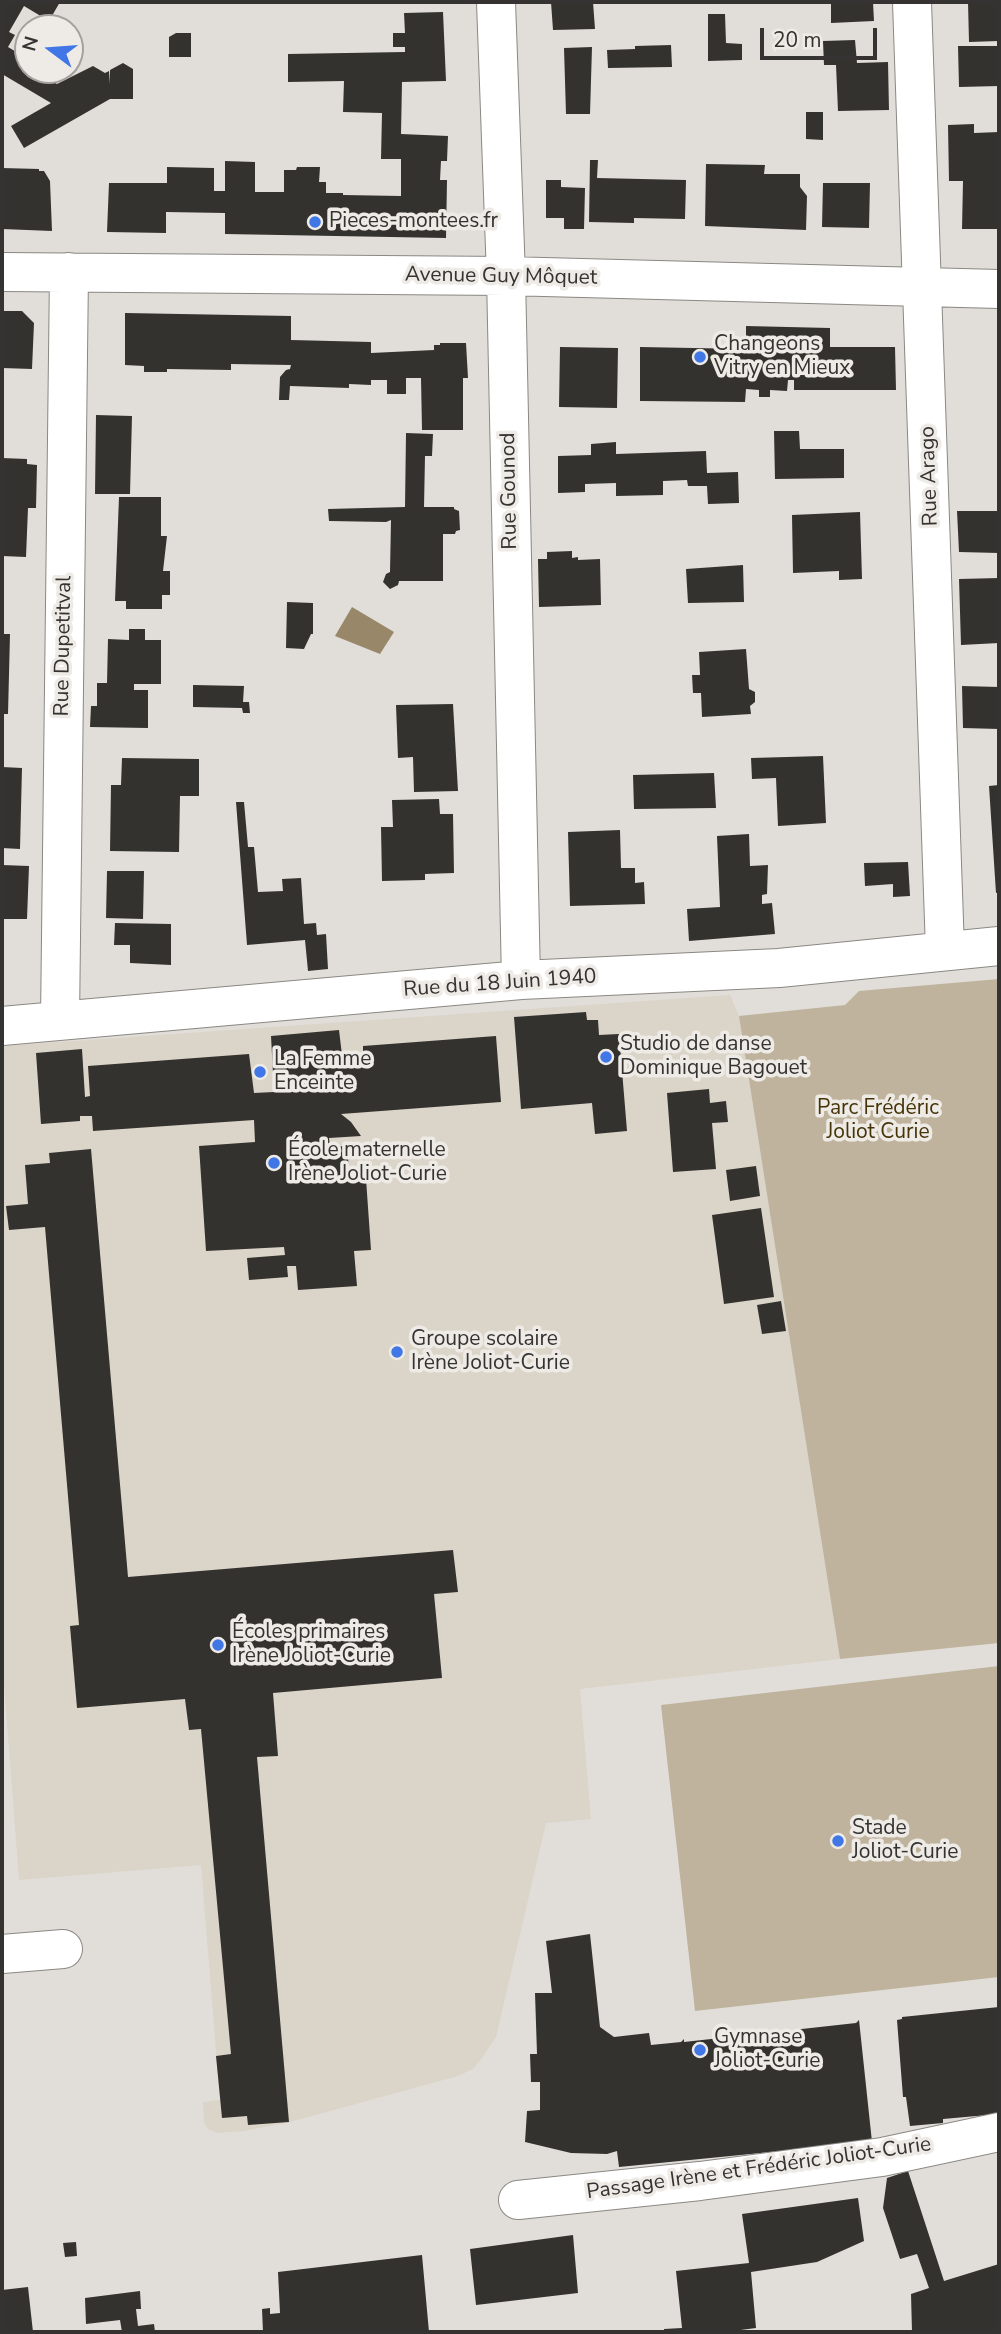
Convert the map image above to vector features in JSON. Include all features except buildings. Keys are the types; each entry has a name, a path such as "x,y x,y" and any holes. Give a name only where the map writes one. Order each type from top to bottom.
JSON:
{"street":[{"name":"Rue Gounod","path":"496,2 506,276 522,981"},
{"name":"Rue Arago","path":"912,2 945,950"},
{"name":"Avenue Guy Môquet","path":"2,272 506,276 999,289"},
{"name":"Rue Dupetitval","path":"60,1020 69,272"},
{"name":"Rue du 18 Juin 1940","path":"2,1026 522,981 779,968 999,946"},
{"path":"2,1954 63,1949"},
{"name":"Passage Irène et Frédéric Joliot-Curie","path":"518,2200 700,2181 882,2157 999,2132"}],"shaded area":[{"path":"352,607 394,632 380,654 335,636"},
{"name":"Groupe scolaire Irène Joliot-Curie","path":"730,995 739,1016 840,1659 580,1689 591,1819 546,1823 496,2037 473,2069 458,2076 290,2122 244,2131 217,2133 208,2129 204,2122 203,2102 220,2100 201,1865 19,1880 2,1658 2,1046"}],"green space":[{"name":"Parc Frédéric Joliot Curie","path":"999,979 999,1643 840,1659 739,1016 845,1005 859,991"},
{"name":"Stade Joliot-Curie","path":"999,1666 999,1977 695,2011 661,1705"}],"place":[{"name":"Pieces-montees.fr","path":"315,222"},
{"name":"Changeons Vitry en Mieux","path":"700,357"},
{"name":"Studio de danse Dominique Bagouet","path":"606,1057"},
{"name":"La Femme Enceinte","path":"260,1072"},
{"name":"École maternelle Irène Joliot-Curie","path":"274,1163"},
{"name":"Groupe scolaire Irène Joliot-Curie","path":"397,1352"},
{"name":"Écoles primaires Irène Joliot-Curie","path":"218,1645"},
{"name":"Stade Joliot-Curie","path":"838,1841"},
{"name":"Gymnase Joliot-Curie","path":"700,2050"}]}
